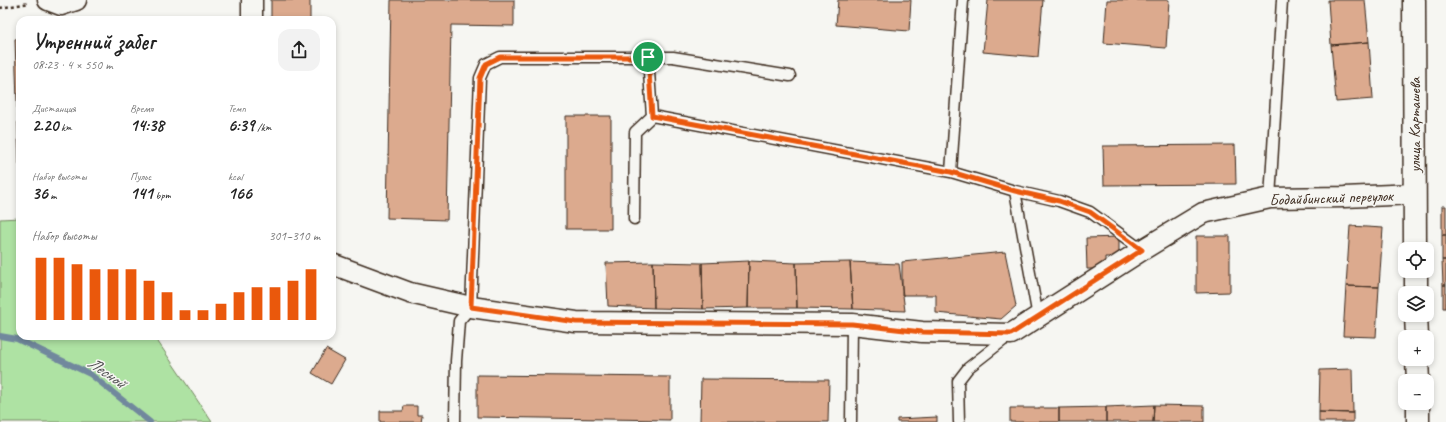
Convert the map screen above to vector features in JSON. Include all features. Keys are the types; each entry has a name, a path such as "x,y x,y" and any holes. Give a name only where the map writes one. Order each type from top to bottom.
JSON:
{"main road":[{"name":"улица Карташева","path":"1414,0 1415,242"},
{"path":"1418,410 1418,422"}],"street":[{"path":"39,1 61,5 76,0"},
{"path":"252,0 252,16"},
{"name":"Бодайбинский переулок","path":"1011,334 1142,250 1203,213 1270,198 1414,194"},
{"path":"336,265 410,293 471,307 576,322 852,324 922,332 1011,334"}],"lane":[{"path":"951,172 963,0"},
{"path":"1270,198 1282,0"},
{"path":"455,422 456,361 459,321 471,307 480,78 486,64 500,57 648,57 673,58 790,76"},
{"path":"648,57 652,116"},
{"path":"652,116 951,172 1015,191 1059,201 1090,212 1142,250"},
{"path":"634,219 635,132 652,116"},
{"path":"1015,191 1038,317"},
{"path":"851,422 852,324"},
{"path":"958,422 958,381 968,368 1011,334"}],"path":[{"path":"0,8 39,1"}],"green space":[{"path":"16,218 16,340 157,340 212,422 0,422 0,219"}],"building":[{"path":"271,0 310,0 310,16 271,16"},
{"path":"391,0 514,0 514,26 451,25 447,220 387,218"},
{"path":"838,0 911,0 909,31 836,25"},
{"path":"988,0 1043,0 1038,57 983,52"},
{"path":"1107,0 1169,0 1166,48 1104,43"},
{"path":"1328,0 1365,0 1369,42 1331,45"},
{"path":"15,39 16,39 16,70"},
{"path":"1369,42 1373,99 1336,102 1331,45"},
{"path":"566,116 611,116 611,229 566,229"},
{"path":"1235,145 1236,184 1104,185 1103,146"},
{"path":"1442,206 1446,206 1446,235 1442,235"},
{"path":"1350,226 1383,228 1379,287 1346,286"},
{"path":"1442,235 1446,235 1446,260 1442,260"},
{"path":"1196,236 1230,236 1230,292 1196,293"},
{"path":"1119,237 1119,257 1105,257 1105,269 1087,269 1086,238"},
{"path":"1005,252 1016,306 1001,319 936,313 936,295 902,295 902,262"},
{"path":"1442,260 1446,260 1446,285 1443,285"},
{"path":"749,261 796,263 797,308 748,308"},
{"path":"749,261 748,308 703,309 702,263"},
{"path":"653,262 702,263 703,309 654,308"},
{"path":"653,262 654,308 608,306 606,263"},
{"path":"850,262 899,264 905,311 853,309"},
{"path":"850,262 853,309 797,308 796,263"},
{"path":"1443,285 1446,285 1446,308 1443,308"},
{"path":"1346,286 1379,287 1376,337 1343,336"},
{"path":"326,349 345,360 331,384 312,373"},
{"path":"1352,369 1353,413 1319,412 1320,370"},
{"path":"477,375 670,377 670,420 477,417"},
{"path":"701,379 829,380 828,422 700,422"},
{"path":"1154,405 1204,406 1204,422 1153,422"},
{"path":"1154,405 1153,422 1106,422 1106,407"},
{"path":"404,406 417,406 417,415 422,415 421,422 380,422 380,411 403,411"},
{"path":"1106,407 1106,422 1059,422 1059,408"},
{"path":"1010,408 1059,408 1059,422 1010,422"},
{"path":"1319,412 1353,413 1353,422 1319,422"},
{"path":"937,417 937,422 897,422 897,419"}],"waterway":[{"name":"Лесной","path":"0,336 16,339"},
{"name":"Лесной","path":"19,340 90,374 150,422"}],"route":[{"path":"500,57 648,57 652,116 951,172 1015,191 1059,201 1090,212 1142,250 1011,334 922,332 852,324 576,322 471,307 480,78 486,64 500,57"}]}
